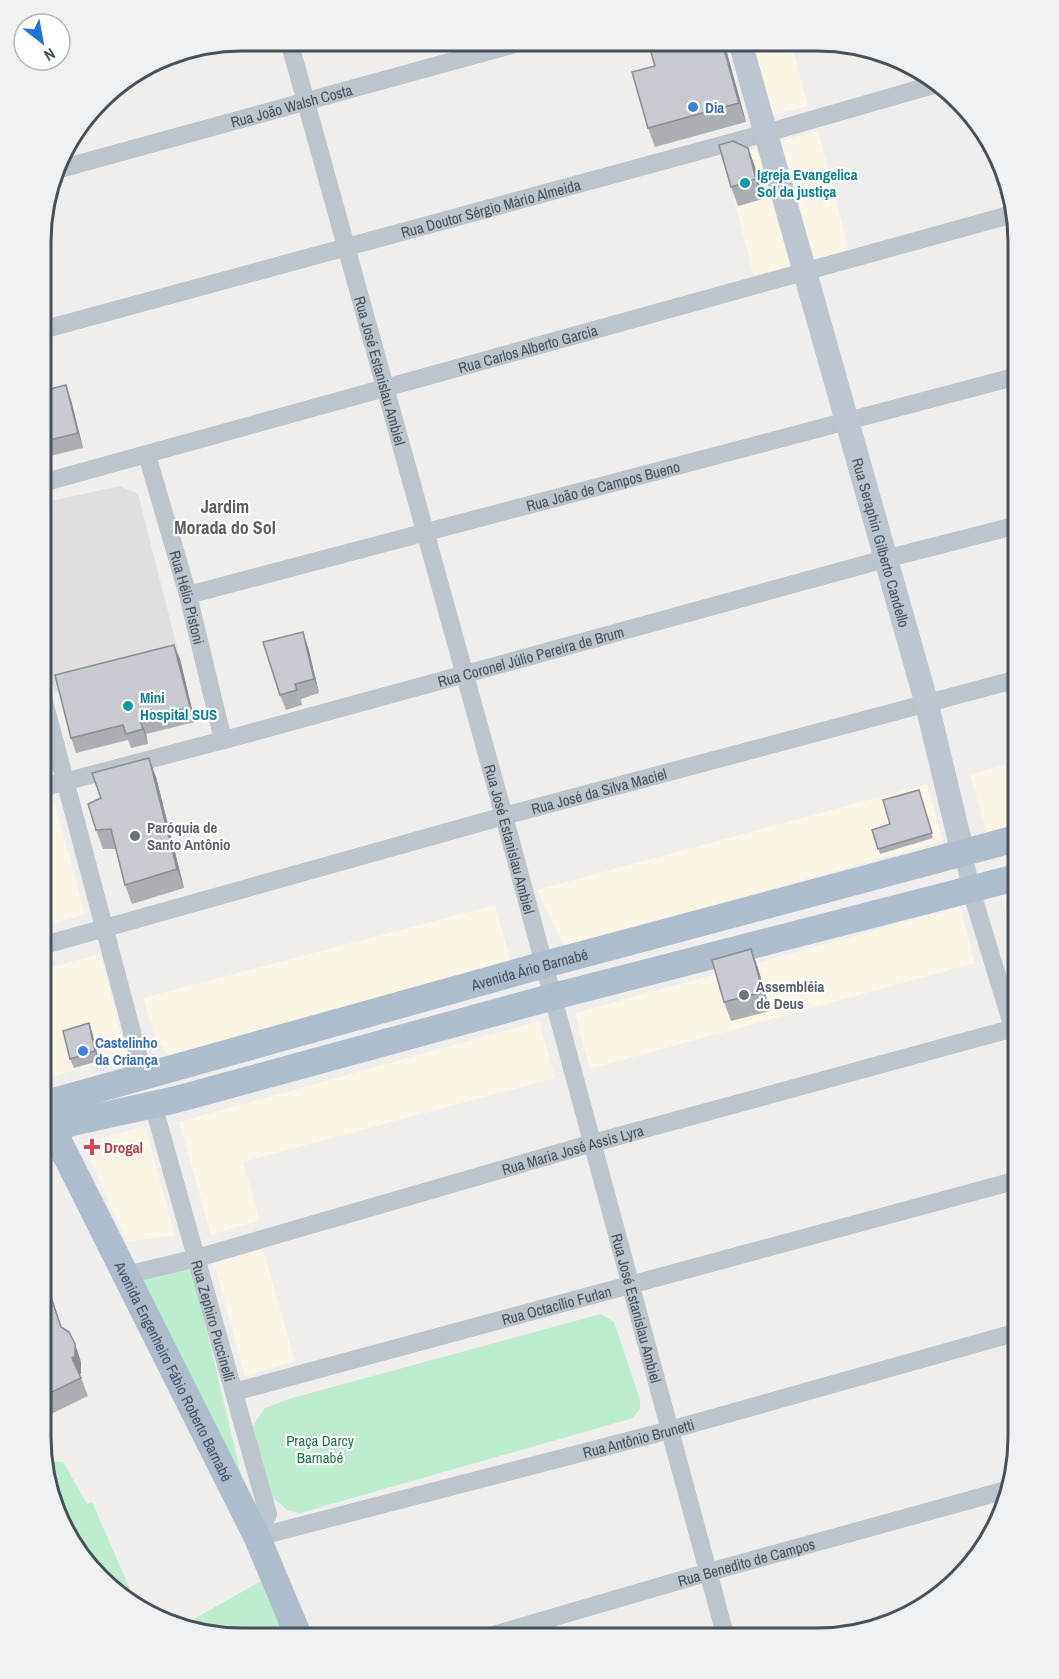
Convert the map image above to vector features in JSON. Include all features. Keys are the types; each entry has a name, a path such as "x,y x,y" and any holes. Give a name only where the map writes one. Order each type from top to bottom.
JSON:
{"main road":[{"name":"Avenida Ário Barnabé","path":"51,1115 144,1077 543,965 1008,841"},
{"path":"51,1117 153,1104 1008,880"},
{"name":"Avenida Engenheiro Fábio Roberto Barnabé","path":"51,1131 126,1275 257,1537 295,1628"}],"street":[{"name":"Rua José Estanislau Ambiel","path":"292,51 345,249 504,816 723,1628"},
{"name":"Rua João Walsh Costa","path":"67,167 490,51"},
{"name":"Rua Seraphin Gilberto Candello","path":"743,51 845,421 926,701 963,854 1008,1004"},
{"name":"Rua Doutor Sérgio Mário Almeida","path":"51,328 345,249 927,87"},
{"name":"Rua Carlos Alberto Garcia","path":"51,481 804,270 1006,216"},
{"name":"Rua João de Campos Bueno","path":"188,595 1008,379"},
{"name":"Rua Hélio Pistoni","path":"147,455 188,595 223,740"},
{"name":"Rua Coronel Júlio Pereira de Brum","path":"51,785 1008,528"},
{"name":"Rua José da Silva Maciel","path":"51,943 504,816 926,701 1008,681"},
{"path":"51,728 144,1077"},
{"name":"Rua Maria José Assis Lyra","path":"126,1275 197,1258 592,1143 1008,1035"},
{"name":"Rua Zephiro Puccinelli","path":"153,1104 268,1514 257,1537"},
{"name":"Rua Octacílio Furlan","path":"234,1392 631,1287 1008,1183"},
{"name":"Rua Antônio Brunetti","path":"257,1537 670,1430 1008,1335"},
{"name":"Rua Benedito de Campos","path":"517,1628 709,1572 1000,1492"}],"shaded area":[{"path":"751,51 793,51 808,106 768,117"},
{"path":"818,131 849,250 809,260 778,141"},
{"path":"763,147 793,266 754,276 723,157"},
{"path":"120,486 138,494 180,659 55,693 51,679 51,501"},
{"path":"1008,764 1008,826 987,832 970,775"},
{"path":"927,784 943,841 564,946 537,890"},
{"path":"54,801 85,914 51,925 51,802"},
{"path":"1008,894 1008,921 1001,896"},
{"path":"495,905 511,963 172,1059 156,1040 143,998"},
{"path":"960,907 975,963 590,1069 575,1013"},
{"path":"100,954 127,1056 51,1077 51,967"},
{"path":"539,1021 555,1078 243,1162 260,1220 211,1235 179,1122"},
{"path":"145,1126 175,1235 127,1242 83,1143"},
{"path":"263,1249 295,1361 245,1376 214,1263"}],"green space":[{"path":"191,1265 245,1491 136,1279"},
{"name":"Praça Darcy Barnabé","path":"601,1314 614,1322 640,1400 640,1409 633,1418 300,1513 287,1510 271,1496 252,1427 265,1408 292,1398"},
{"path":"53,1461 63,1462 87,1504 92,1502 131,1591 107,1572 77,1532 61,1498"},
{"path":"265,1579 284,1628 217,1626 191,1620"}],"building":[{"name":"Dia","path":"651,51 725,51 739,103 648,128 632,72 655,66"},
{"path":"733,141 748,148 756,179 731,187 719,145"},
{"path":"66,385 78,433 51,440 51,389"},
{"path":"303,632 314,679 295,684 297,690 280,695 263,642"},
{"name":"Mini Hospital SUS","path":"174,645 190,707 140,720 143,729 126,734 123,725 71,738 55,675"},
{"name":"Paróquia de Santo Antônio","path":"149,758 177,869 125,885 111,829 96,830 88,804 101,798 92,773"},
{"path":"919,790 932,833 878,849 872,830 890,824 883,800"},
{"path":"751,949 763,992 724,1002 712,960"},
{"name":"Castelinho da Criança","path":"89,1023 95,1051 70,1059 63,1031"},
{"path":"51,1297 61,1327 69,1332 75,1344 75,1356 72,1358 81,1378 51,1393"}],"place":[{"name":"Dia","path":"693,107"},
{"name":"Igreja Evangelica Sol da justiça","path":"745,183"},
{"name":"Mini Hospital SUS","path":"128,706"},
{"name":"Paróquia de Santo Antônio","path":"135,836"},
{"name":"Assembléia de Deus","path":"744,995"},
{"name":"Castelinho da Criança","path":"83,1051"},
{"name":"Drogal","path":"92,1147"}],"district":[{"name":"Jardim Morada do Sol","path":"225,516"}]}
